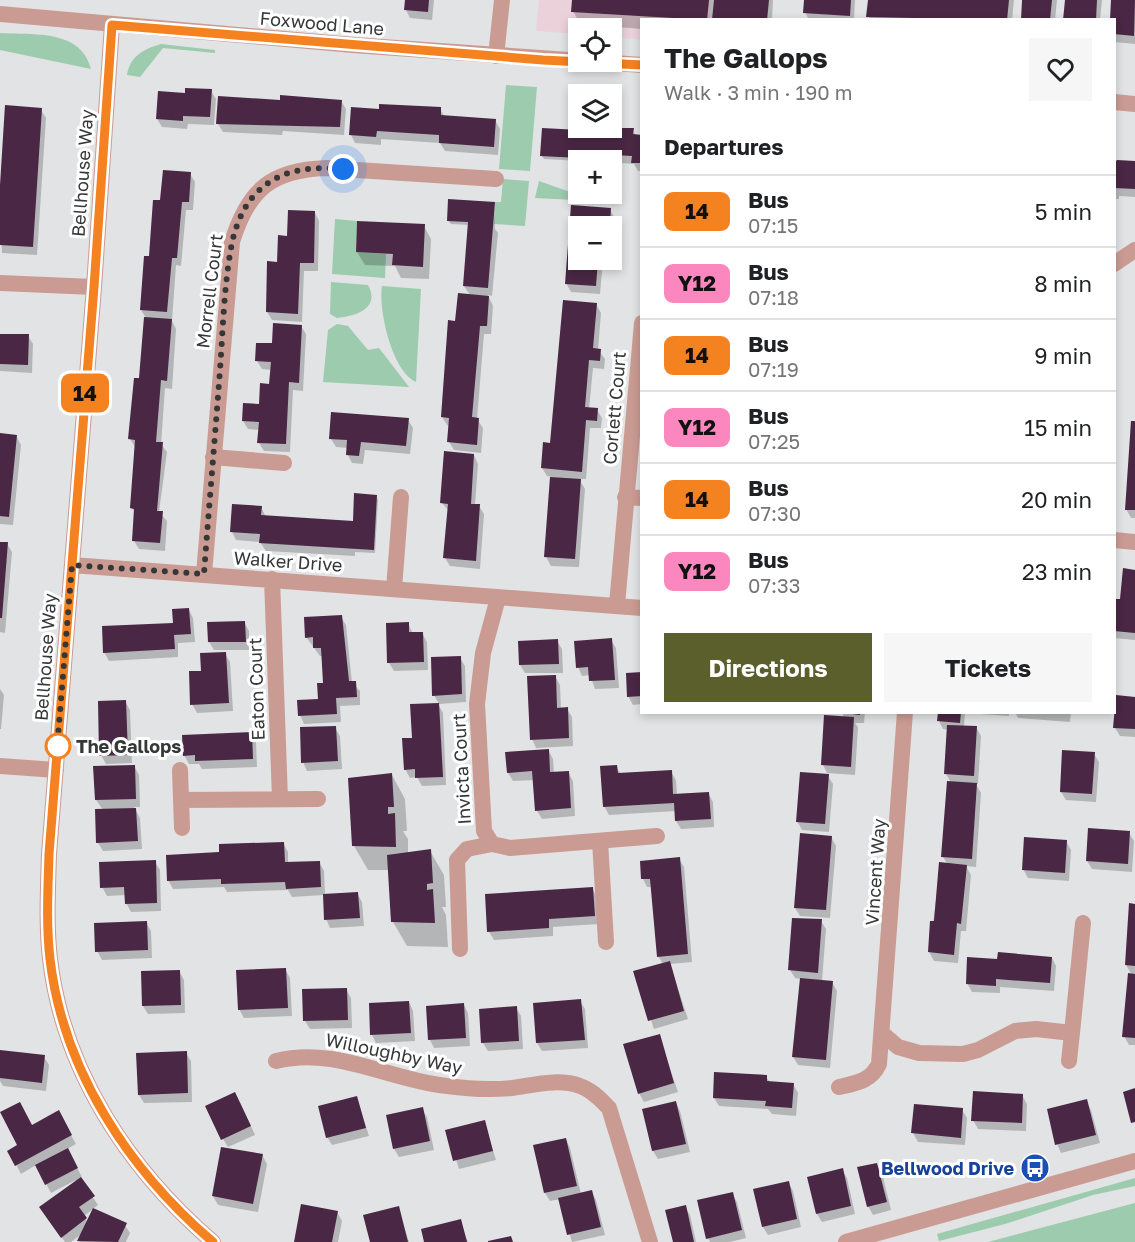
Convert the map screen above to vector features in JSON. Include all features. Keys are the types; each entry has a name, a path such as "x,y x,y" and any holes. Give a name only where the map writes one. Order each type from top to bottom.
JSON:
{"street":[{"path":"496,56 502,0"},
{"name":"Foxwood Lane","path":"0,14 496,56 640,65"},
{"name":"Bellhouse Way","path":"112,25 56,770 47,906 50,958 58,1007 74,1050 114,1131 134,1161 157,1187 184,1217 213,1242"},
{"path":"1116,102 1135,104"},
{"name":"Morrell Court","path":"204,574 232,242 251,198 267,183 284,173 326,168 496,179"},
{"path":"1116,263 1135,250"},
{"path":"0,283 94,287"},
{"name":"Corlett Court","path":"617,605 634,497 640,366"},
{"path":"213,457 284,463"},
{"path":"394,589 401,497"},
{"path":"1116,540 1135,542"},
{"name":"Walker Drive","path":"72,565 640,608"},
{"name":"Eaton Court","path":"272,579 280,799"},
{"name":"Invicta Court","path":"498,598 483,653 477,704 484,831 492,844 510,848 657,836"},
{"name":"Vincent Way","path":"839,1087 858,1083 874,1075 879,1064 905,714"},
{"path":"0,766 56,770"},
{"path":"180,770 182,828"},
{"path":"181,800 318,799"},
{"path":"600,841 606,942"},
{"path":"460,949 457,860 467,849 492,844"},
{"path":"1069,1061 1083,923"},
{"path":"883,1034 898,1047 919,1053 963,1054 978,1050 1015,1031 1036,1029 1072,1033"},
{"name":"Willoughby Way","path":"276,1061 298,1055 327,1057 444,1086 479,1089 561,1082 581,1086 597,1096 609,1108 650,1242"},
{"path":"846,1242 1135,1161"}],"shaded area":[{"path":"539,0 710,0 709,18 640,18 640,40 622,38 622,18 568,18 568,33 536,31"}],"green space":[{"path":"0,33 41,35 67,41 86,56 91,69 0,50"},
{"path":"161,44 215,50 215,53 163,48 140,77 127,75 131,63 139,54"},
{"path":"506,85 537,87 530,171 499,169"},
{"path":"503,179 529,181 525,226 494,224 495,202 501,202"},
{"path":"539,181 568,191 568,200 535,198"},
{"path":"335,219 357,221 356,252 386,254 385,278 332,274"},
{"path":"331,282 368,285 371,293 369,305 358,313 344,317 337,318 330,314"},
{"path":"382,286 421,289 416,382 407,376 400,366 388,339 382,309"},
{"path":"337,324 348,326 368,350 379,348 409,387 323,382 328,330"},
{"path":"1135,1178 1135,1186 1093,1195 1005,1224 939,1241 937,1234"},
{"path":"1135,1203 1135,1242 988,1242"}],"building":[{"path":"405,0 429,0 428,12 404,10"},
{"path":"572,0 709,0 707,18 571,12"},
{"path":"714,0 769,0 767,18 712,18"},
{"path":"804,0 851,0 850,16 803,13"},
{"path":"868,0 1009,0 1007,18 866,17"},
{"path":"1022,0 1052,0 1050,18 1021,18"},
{"path":"1065,0 1097,0 1096,18 1063,18"},
{"path":"1111,0 1135,0 1134,36 1116,34 1116,18 1110,18"},
{"path":"185,88 212,89 210,117 183,116 183,121 156,119 158,91 185,93"},
{"path":"280,95 342,100 340,127 216,124 218,96 280,100"},
{"path":"379,104 441,107 441,115 496,119 494,147 439,143 439,135 377,131 376,137 349,135 351,107 379,109"},
{"path":"5,105 42,108 33,247 0,245 0,185"},
{"path":"542,128 568,129 568,138 622,138 622,128 634,128 633,134 640,135 640,163 631,163 632,156 622,155 622,150 568,150 568,157 540,156"},
{"path":"1116,161 1135,161 1135,189 1116,188"},
{"path":"163,170 191,172 189,202 182,202 177,258 172,258 167,312 140,310 144,256 149,256 153,200 160,200"},
{"path":"448,199 495,202 488,288 463,286 468,222 447,221"},
{"path":"571,205 611,208 611,216 570,216"},
{"path":"288,210 315,211 314,263 300,263 298,314 266,312 267,261 277,262 278,235 287,236"},
{"path":"357,221 425,224 423,267 392,265 393,254 356,252"},
{"path":"568,244 568,270 597,270 596,286 565,284"},
{"path":"458,293 489,296 487,326 480,326 472,417 479,418 477,445 447,442 449,418 441,417 448,320 455,321"},
{"path":"563,300 597,303 593,348 601,349 600,361 589,360 585,407 598,408 597,421 586,420 582,472 541,468 543,442 550,443"},
{"path":"144,317 172,319 167,381 161,380 156,442 163,442 157,511 163,511 160,543 132,541 134,509 130,508 135,440 128,439 134,378 139,378"},
{"path":"273,323 302,325 299,383 289,382 286,444 257,443 259,422 242,421 243,403 259,404 260,383 269,384 271,362 255,361 256,343 272,343"},
{"path":"0,334 29,334 28,365 0,364"},
{"path":"331,412 409,418 406,446 361,442 359,456 346,455 347,440 329,439"},
{"path":"1131,421 1135,421 1135,510 1125,510"},
{"path":"0,433 17,435 9,517 0,516"},
{"path":"444,451 474,454 471,504 480,504 476,561 443,558 448,504 440,503"},
{"path":"550,477 581,479 575,559 544,557"},
{"path":"354,493 377,495 374,550 259,543 260,534 230,532 232,504 262,506 261,515 353,521"},
{"path":"0,542 8,542 2,618 0,618"},
{"path":"1123,568 1135,570 1135,633 1116,631 1116,599 1120,599"},
{"path":"189,608 191,634 174,635 175,649 103,653 102,626 173,623 172,609"},
{"path":"342,615 349,681 356,681 357,697 336,698 337,714 298,716 297,700 318,699 317,683 323,683 321,648 313,648 313,637 305,638 304,617"},
{"path":"245,621 246,642 208,642 207,622"},
{"path":"409,622 409,632 423,632 424,662 387,663 386,623"},
{"path":"612,638 615,680 589,681 588,667 576,668 574,641"},
{"path":"558,639 559,664 519,665 518,641"},
{"path":"226,652 229,703 190,705 189,671 201,671 200,653"},
{"path":"461,656 462,694 432,696 431,657"},
{"path":"640,672 640,696 627,697 626,673"},
{"path":"556,675 557,708 568,707 569,738 530,740 527,676"},
{"path":"1116,695 1135,697 1135,729 1113,728"},
{"path":"126,700 128,755 99,756 98,701"},
{"path":"439,703 443,777 415,778 415,769 404,770 402,738 412,738 410,704"},
{"path":"938,714 961,714 960,723 937,721"},
{"path":"824,715 854,717 851,767 821,765"},
{"path":"947,725 977,726 974,776 944,774"},
{"path":"336,726 338,761 301,763 300,727"},
{"path":"252,732 253,759 195,761 195,755 183,756 182,735"},
{"path":"549,749 550,772 569,771 571,808 535,811 532,771 507,773 505,752"},
{"path":"1062,750 1095,752 1092,794 1060,792"},
{"path":"135,765 136,799 95,800 93,766"},
{"path":"617,765 618,773 672,770 673,794 709,792 711,819 675,821 674,803 603,807 600,766"},
{"path":"800,772 829,774 825,824 796,822"},
{"path":"392,773 394,807 388,807 388,814 395,813 396,847 352,846 348,778"},
{"path":"947,781 977,783 972,859 941,857"},
{"path":"136,808 138,841 96,843 95,809"},
{"path":"1088,828 1130,831 1128,864 1086,861"},
{"path":"800,833 832,836 826,910 794,908"},
{"path":"1024,837 1067,840 1065,873 1022,870"},
{"path":"284,842 285,862 320,861 321,887 286,889 285,882 221,884 221,879 167,881 166,855 219,852 219,844"},
{"path":"431,849 433,883 427,884 427,890 433,889 435,923 391,922 387,855"},
{"path":"680,857 688,954 657,957 650,879 641,879 640,861"},
{"path":"156,860 157,903 125,904 124,887 100,888 99,862"},
{"path":"939,862 967,865 961,924 957,923 954,955 928,952 930,921 934,921"},
{"path":"593,887 595,916 549,919 549,928 487,932 485,894"},
{"path":"358,892 360,918 324,920 323,894"},
{"path":"1129,903 1135,904 1135,966 1125,965"},
{"path":"792,918 822,919 818,973 788,970"},
{"path":"147,921 148,950 95,952 94,923"},
{"path":"998,952 1052,957 1050,983 996,979 996,986 966,984 967,957 997,959"},
{"path":"670,961 684,1011 648,1021 633,971"},
{"path":"286,968 288,1008 238,1010 236,970"},
{"path":"180,970 181,1005 142,1006 141,971"},
{"path":"1128,973 1135,974 1135,1038 1122,1037"},
{"path":"800,978 833,981 826,1060 792,1057"},
{"path":"347,988 348,1020 303,1021 302,989"},
{"path":"581,999 585,1040 536,1043 533,1003"},
{"path":"409,1001 411,1033 370,1035 369,1003"},
{"path":"464,1003 466,1038 428,1040 426,1006"},
{"path":"517,1006 519,1041 481,1043 479,1009"},
{"path":"660,1034 674,1083 638,1094 623,1044"},
{"path":"0,1050 45,1055 42,1083 0,1078"},
{"path":"187,1051 188,1093 138,1095 136,1053"},
{"path":"714,1072 767,1075 767,1081 794,1083 792,1108 765,1106 766,1101 713,1098"},
{"path":"1135,1088 1135,1122 1131,1123 1123,1092"},
{"path":"973,1091 1023,1094 1022,1123 971,1121"},
{"path":"235,1092 251,1126 221,1140 205,1106"},
{"path":"357,1096 366,1128 326,1138 318,1106"},
{"path":"1087,1099 1096,1135 1055,1145 1047,1109"},
{"path":"676,1101 686,1144 652,1151 642,1109"},
{"path":"20,1102 32,1125 59,1110 72,1135 15,1166 7,1151 17,1145 0,1112"},
{"path":"914,1104 963,1108 961,1138 911,1133"},
{"path":"423,1107 430,1141 393,1149 386,1115"},
{"path":"485,1120 493,1151 453,1161 445,1130"},
{"path":"566,1138 577,1186 544,1193 533,1145"},
{"path":"221,1147 263,1154 253,1204 212,1196"},
{"path":"68,1148 78,1168 45,1185 35,1165"},
{"path":"877,1163 887,1202 867,1207 857,1167"},
{"path":"843,1168 851,1206 816,1214 807,1177"},
{"path":"81,1177 95,1196 79,1207 87,1218 61,1238 39,1207"},
{"path":"789,1181 797,1219 762,1227 753,1189"},
{"path":"592,1190 601,1227 567,1235 558,1198"},
{"path":"733,1192 742,1230 706,1239 697,1200"},
{"path":"301,1204 338,1211 332,1242 294,1242"},
{"path":"686,1205 694,1242 673,1242 665,1210"},
{"path":"399,1206 408,1242 370,1242 363,1215"},
{"path":"93,1208 127,1223 118,1242 77,1241"},
{"path":"461,1219 467,1242 424,1242 421,1229"},
{"path":"511,1236 513,1242 488,1242 488,1241"}],"bus line":[{"name":"14","path":"213,1242 184,1217 134,1161 114,1131 98,1103 74,1050 58,1007 50,958 47,906 49,854 94,287 112,25 543,60 640,65"}],"place":[{"name":"The Gallops","path":"58,746"},
{"name":"Bellwood Drive","path":"1035,1168"}],"route":[{"path":"58,746 57,749 72,565 204,574 224,315 232,242 240,219 251,198 267,183 284,173 303,169 343,169"}]}
